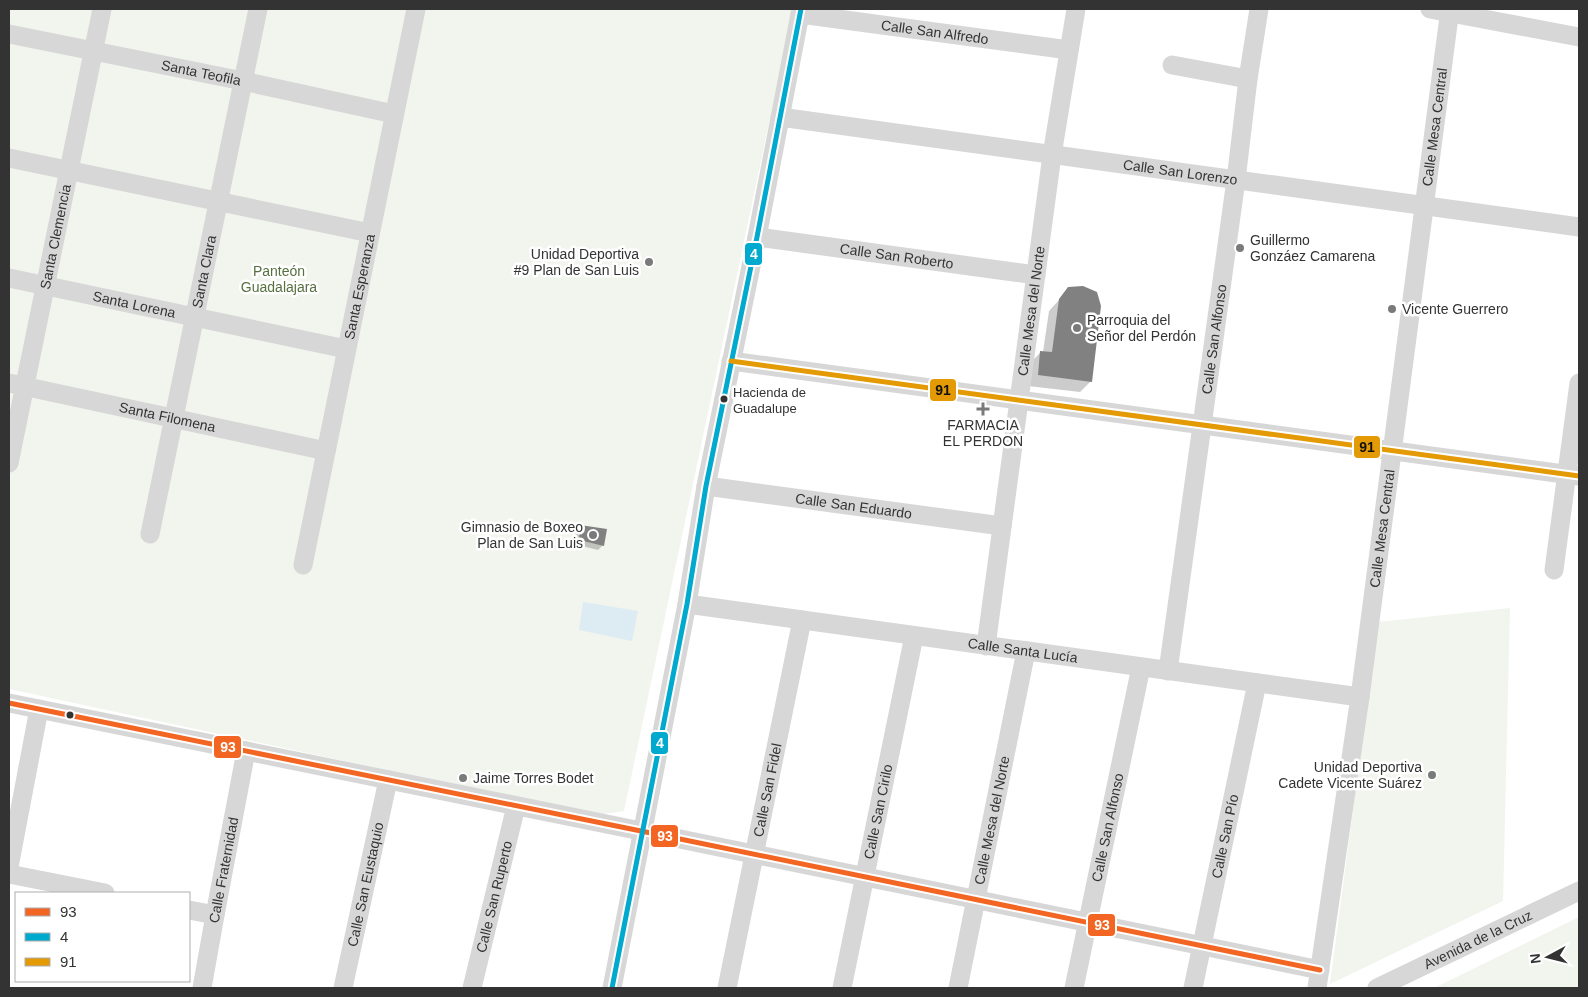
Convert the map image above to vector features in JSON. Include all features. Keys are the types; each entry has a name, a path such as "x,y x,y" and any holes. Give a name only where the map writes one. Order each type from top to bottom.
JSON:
{"street":[{"name":"Santa Clemencia","path":"9,463 17,385 45,285 102,9"},
{"name":"Santa Clara","path":"150,534 258,9"},
{"name":"Santa Esperanza","path":"303,565 416,9"},
{"name":"Calle Mesa del Norte","path":"986,646 1052,155 1076,9"},
{"name":"Calle San Alfonso","path":"1168,671 1259,9"},
{"path":"1430,9 1449,11 1579,37"},
{"name":"Calle San Alfredo","path":"801,11 1070,50"},
{"path":"612,988 687,604 706,486 730,361 757,237 801,11"},
{"name":"Calle Mesa Central","path":"1319,979 1360,697 1449,11"},
{"name":"Santa Teofila","path":"9,34 243,81 394,114"},
{"path":"1172,65 1248,79"},
{"name":"Calle San Lorenzo","path":"780,117 1579,227"},
{"path":"9,158 370,233"},
{"name":"Calle San Roberto","path":"757,237 1036,275"},
{"name":"Santa Lorena","path":"9,278 346,349"},
{"path":"730,361 1573,475"},
{"path":"1554,570 1573,475 1579,383"},
{"name":"Santa Filomena","path":"17,385 326,451"},
{"name":"Calle San Eduardo","path":"706,486 1002,526"},
{"name":"Calle Santa Lucía","path":"687,604 1360,697"},
{"name":"Calle San Fidel","path":"727,988 802,620"},
{"name":"Calle San Cirilo","path":"842,988 914,636"},
{"name":"Calle Mesa del Norte","path":"958,988 1026,651"},
{"name":"Calle San Alfonso","path":"1074,988 1141,667"},
{"name":"Calle San Pío","path":"1193,988 1256,683"},
{"path":"9,703 1202,946 1319,979"},
{"path":"9,867 38,709"},
{"name":"Calle Fraternidad","path":"202,988 246,751"},
{"name":"Calle San Eustaquio","path":"343,988 388,780"},
{"name":"Calle San Ruperto","path":"472,988 516,806"},
{"path":"9,874 100,892"},
{"name":"Avenida de la Cruz","path":"1377,988 1579,891"},
{"path":"190,910 215,915"}],"green space":[{"name":"Panteón Guadalajara","path":"9,9 793,9 624,811 596,815 9,689"},
{"name":"Unidad Deportiva Cadete Vicente Suárez","path":"1510,608 1503,901 1330,984 1378,622"},
{"path":"1579,917 1579,988 1434,988"}],"shaded area":[{"path":"583,602 638,611 632,641 579,630"}],"building":[{"name":"Parroquia del Señor del Perdón","path":"1083,286 1097,292 1101,306 1092,382 1038,375 1040,351 1052,352 1059,299 1068,287"},
{"name":"Gimnasio de Boxeo Plan de San Luis","path":"580,525 607,529 604,546 579,540"}],"transit line":[{"name":"4","path":"612,988 687,604 706,486 801,9"},
{"name":"91","path":"731,361 1579,476"},
{"name":"93","path":"9,703 1320,970"}],"place":[{"name":"Guillermo Gonzáez Camarena","path":"1240,248"},
{"name":"Unidad Deportiva #9 Plan de San Luis","path":"649,262"},
{"name":"Vicente Guerrero","path":"1392,309"},
{"name":"Parroquia del Señor del Perdón","path":"1077,328"},
{"name":"Hacienda de Guadalupe","path":"724,399"},
{"name":"FARMACIA EL PERDON","path":"983,409"},
{"name":"Gimnasio de Boxeo Plan de San Luis","path":"593,535"},
{"name":"Unidad Deportiva Cadete Vicente Suárez","path":"1432,775"},
{"name":"Jaime Torres Bodet","path":"463,778"}]}
